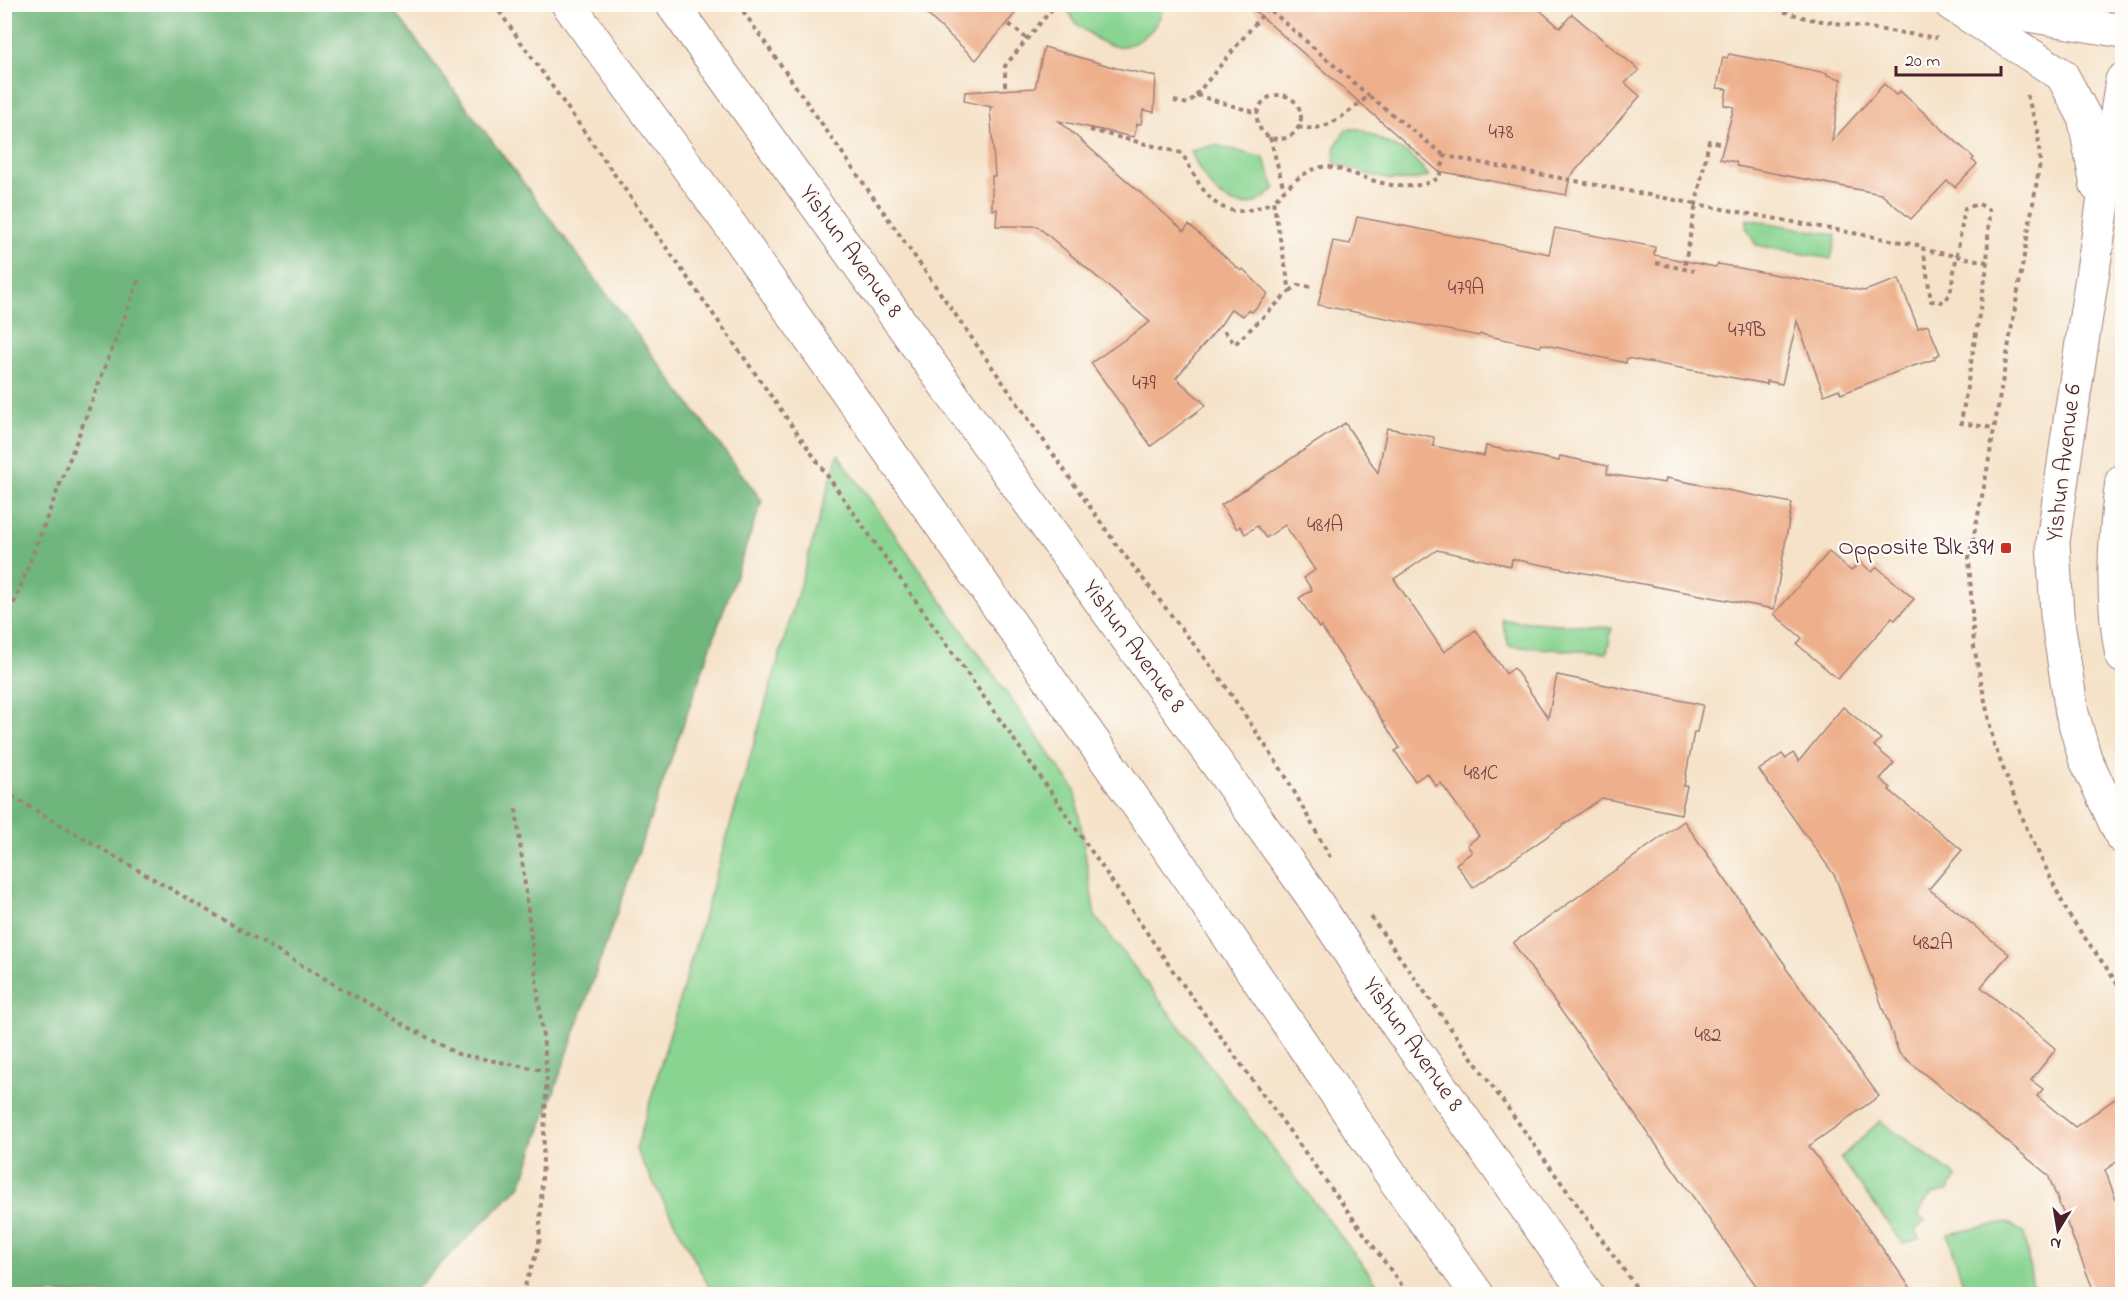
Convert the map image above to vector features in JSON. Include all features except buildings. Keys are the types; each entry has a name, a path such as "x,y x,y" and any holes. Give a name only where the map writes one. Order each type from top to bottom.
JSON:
{"main road":[{"path":"568,4 740,238 1180,865 1395,1180 1477,1294"},
{"name":"Yishun Avenue 8","path":"672,4 1312,896 1398,1026 1587,1294"},
{"path":"1951,4 2062,75 2084,116 2102,211"},
{"path":"1964,4 2122,31"},
{"name":"Yishun Avenue 6","path":"2122,80 2053,542 2057,615 2072,713 2085,758 2122,837"},
{"path":"2122,481 2115,530 2117,628 2122,656"}],"path":[{"path":"494,4 1051,792 1172,968 1408,1294"},
{"path":"738,4 1116,544 1220,678 1285,775 1337,869"},
{"path":"1005,86 1005,66 1056,4"},
{"path":"1758,4 1809,19 1947,39"},
{"path":"1174,101 1188,104 1265,6 1370,96 1445,156 1923,246 1931,301 1944,302 1950,294 1965,208 1979,204 1989,210 1988,262 1961,423 1994,428"},
{"path":"1010,24 1027,39"},
{"path":"2023,87 2031,104 2038,131 2040,164 1970,558 1974,647 1994,745 2027,829 2068,914 2122,990"},
{"path":"1196,95 1257,113"},
{"path":"1276,95 1283,95 1296,103 1301,117 1298,127 1284,139 1263,134 1259,128 1257,113 1263,101 1276,95"},
{"path":"1298,127 1308,129 1325,127 1370,96"},
{"path":"1090,130 1182,153 1199,184 1212,200 1228,211 1244,213 1272,202 1300,177 1319,167 1331,167 1405,188 1425,185 1439,178 1445,156"},
{"path":"1270,137 1284,190"},
{"path":"1684,269 1708,141 1719,143"},
{"path":"1272,202 1290,291"},
{"path":"1930,251 1988,262"},
{"path":"1656,263 1694,271"},
{"path":"4,628 139,279"},
{"path":"1224,331 1235,344 1298,285 1313,287"},
{"path":"4,792 391,1017 459,1054 548,1071"},
{"path":"516,809 548,1071 539,1246 522,1294"},
{"path":"1370,917 1412,972 1641,1294"}],"green space":[{"path":"5,4 390,5 762,501 521,1185 410,1294 5,1294"},
{"path":"1068,5 1164,5 1152,30 1129,45 1120,46 1101,42 1081,28 1072,18"},
{"path":"1346,129 1360,129 1411,155 1429,176 1392,180 1334,163 1336,145"},
{"path":"1215,145 1264,158 1275,188 1261,199 1248,204 1236,204 1224,198 1205,178 1191,151"},
{"path":"1747,219 1836,235 1831,259 1756,245 1746,227"},
{"path":"838,454 1075,790 1095,916 1385,1294 713,1294 636,1150"},
{"path":"1502,620 1612,628 1607,653 1509,646"},
{"path":"1880,1121 1957,1177 1947,1191 1932,1195 1925,1201 1919,1216 1925,1221 1916,1230 1920,1238 1903,1244 1840,1158"},
{"path":"2007,1222 2024,1233 2034,1294 1966,1294 1948,1234"}],"place":[{"name":"Opposite Blk 391","path":"2006,548"}]}
